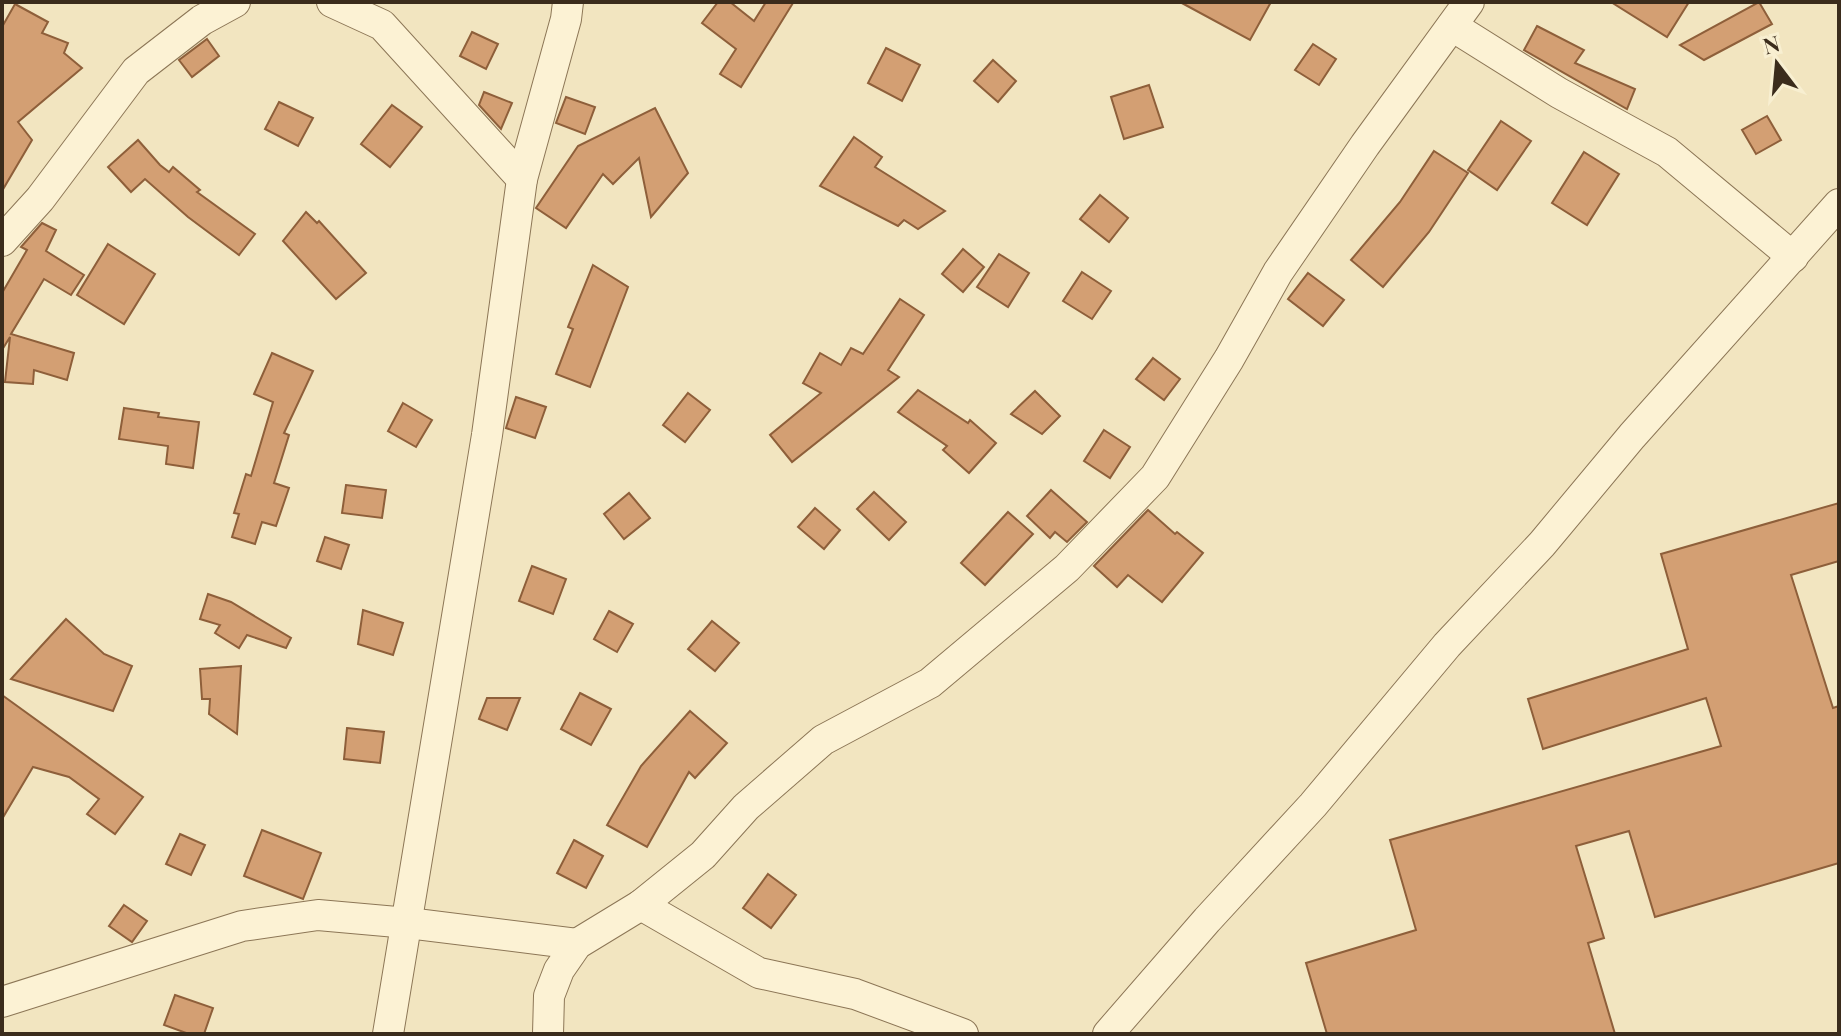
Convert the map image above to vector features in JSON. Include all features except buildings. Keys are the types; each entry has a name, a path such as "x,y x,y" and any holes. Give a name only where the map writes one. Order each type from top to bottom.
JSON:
{"street":[{"path":"2,241 40,199 136,71 202,20 235,2"},
{"path":"332,2 382,25 522,179"},
{"path":"388,1034 487,435 522,179 568,2"},
{"path":"548,1034 549,996 559,970 577,944 641,905 703,855 746,807 823,740 930,683 1067,568 1155,477 1229,359 1278,272 1460,14 1559,93 1667,152 1793,257"},
{"path":"1108,1034 1313,805 1447,645 1542,544 1642,424 1839,204"},
{"path":"641,905 759,973 855,994 963,1034"},
{"path":"2,1002 242,926 318,915 577,944"}]}
